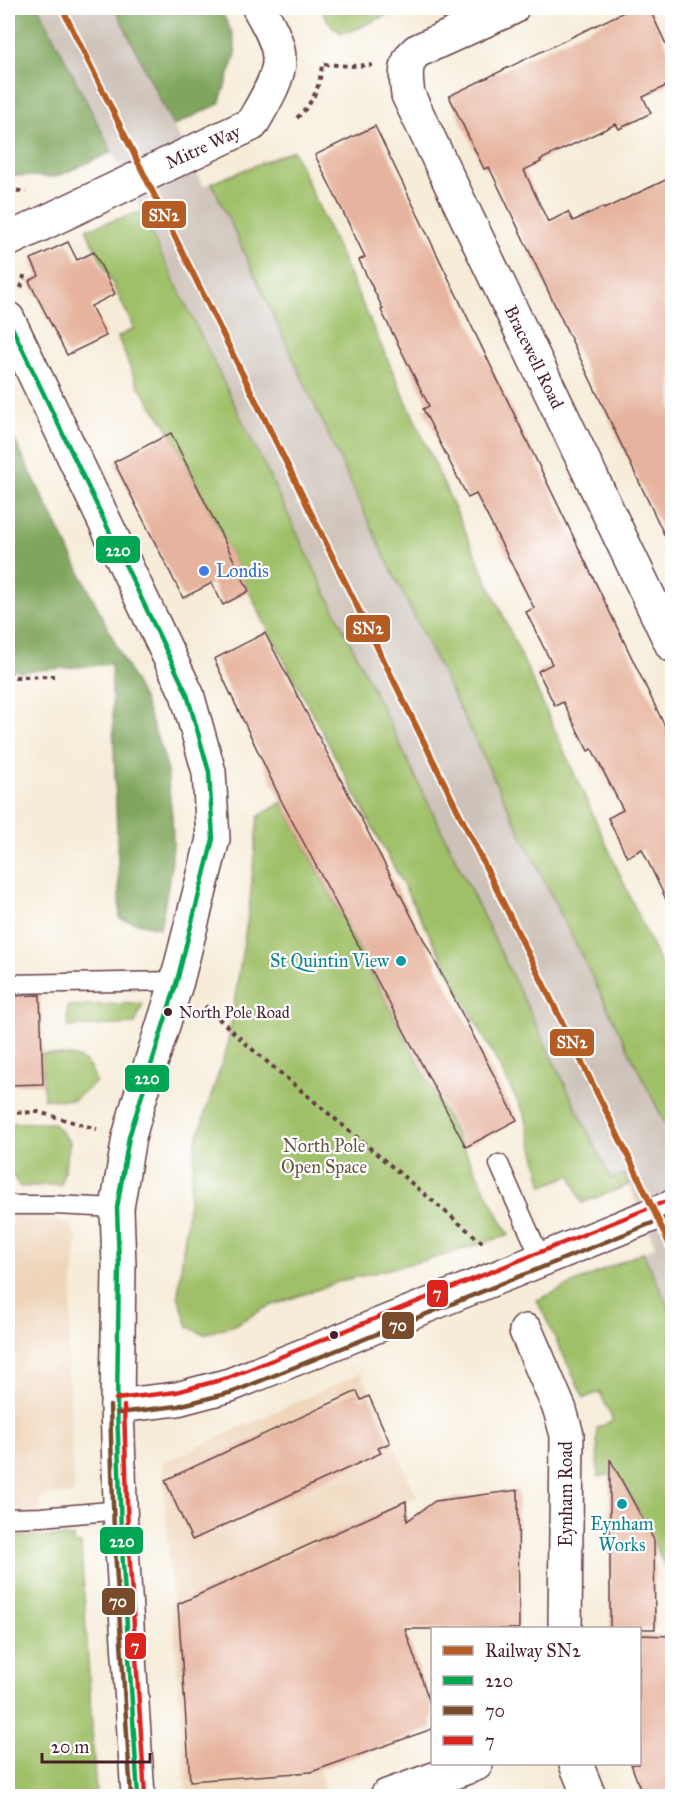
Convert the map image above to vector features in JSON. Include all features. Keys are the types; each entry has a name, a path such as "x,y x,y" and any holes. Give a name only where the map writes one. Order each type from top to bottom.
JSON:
{"main road":[{"name":"Mitre Way","path":"8,240 252,124 268,93 280,60 278,47 259,8"},
{"name":"Bracewell Road","path":"512,8 410,56 406,66 408,95 672,645"},
{"path":"8,319 187,694 210,772 213,839 179,940 177,981 129,1137 117,1208 119,1266 117,1406 138,1797"},
{"path":"117,1406 177,1400 230,1385 672,1206"},
{"name":"Eynham Road","path":"526,1331 560,1410 567,1435 565,1627"},
{"path":"387,1797 473,1765"},
{"path":"576,1765 589,1797"}],"lane":[{"path":"8,984 177,981"},
{"path":"499,1164 541,1259"},
{"path":"8,1204 117,1208"},
{"path":"8,1518 121,1510"}],"path":[{"path":"8,671 15,677 54,676"},
{"path":"177,981 253,1050 488,1248"},
{"path":"8,1113 38,1112 129,1137"}],"shaded area":[{"path":"39,8 115,8 203,186 212,183 385,557 672,1137 672,1315 643,1252 655,1246 624,1174 611,1180 147,221"},
{"path":"8,837 13,911 8,914"},
{"path":"24,1210 73,1225 72,1234 78,1236 68,1364 74,1489 73,1494 41,1496 41,1537 8,1537 8,1212"},
{"path":"361,1373 417,1497 261,1567 325,1791 186,1796 162,1463"}],"green space":[{"path":"8,8 39,8 112,152 56,177 8,175"},
{"path":"115,8 220,8 233,35 236,54 219,104 173,126"},
{"path":"320,8 401,8 354,30 342,33 333,28"},
{"path":"293,150 672,990 672,1137 385,557 212,183"},
{"path":"141,212 611,1179 624,1174 629,1185 582,1203 571,1175 543,1186 525,1115 264,622 171,433 136,382 118,337 134,328 86,229"},
{"path":"8,427 144,701 166,763 173,843 171,871 160,928 120,919 111,664 18,672 8,666"},
{"name":"North Pole Open Space","path":"282,802 509,1235 438,1257 344,1280 265,1308 234,1325 204,1334 188,1327 178,1295 196,1141 227,1048 249,910 258,817"},
{"path":"143,1003 135,1024 68,1027 67,1006"},
{"path":"42,1054 76,1057 82,1060 88,1065 96,1082 74,1100 44,1099"},
{"path":"8,1123 53,1123 70,1142 61,1184 20,1187 10,1171"},
{"path":"643,1252 672,1315 672,1583 648,1529 618,1473 598,1477 597,1428 613,1421 600,1392 584,1398 537,1300"},
{"path":"8,1537 73,1537 73,1543 81,1544 96,1796 8,1796"}],"building":[{"path":"632,8 649,8 672,57 672,83 643,97 651,113 619,129 616,124 524,170 548,222 568,212 573,221 672,177 672,551 489,167 484,169 449,96"},
{"path":"375,126 672,741 672,912 642,849 627,857 608,818 623,810 592,749 588,751 563,702 555,706 538,671 552,664 526,612 534,608 476,494 468,498 423,409 429,406 381,310 383,309 359,260 365,257 315,155"},
{"path":"68,242 77,260 94,252 115,294 91,306 106,336 67,355 29,281 39,276 31,259"},
{"path":"171,433 249,591 223,605 212,583 183,598 114,462"},
{"name":"St Quintin View","path":"265,633 517,1120 466,1147 282,802 214,659"},
{"path":"40,995 43,1084 8,1085 8,996"},
{"path":"357,1391 361,1400 369,1396 390,1443 378,1448 381,1453 192,1540 165,1480"},
{"path":"610,1459 654,1540 655,1629 610,1627"},
{"path":"518,1490 519,1627 405,1629 431,1706 431,1729 311,1772 190,1781 178,1604 406,1501 407,1521 435,1501"},
{"path":"641,1635 672,1636 672,1797 643,1797 631,1765 641,1765"}],"rail line":[{"name":"SN2","path":"62,8 636,1172 672,1250"}],"transit line":[{"name":"220","path":"8,319 187,694 209,772 213,839 177,981 129,1137 117,1208 119,1266 117,1406 121,1533 138,1796"},
{"name":"7","path":"116,1399 176,1392 228,1378 669,1200"},
{"name":"70","path":"118,1413 178,1406 233,1392 672,1215"},
{"name":"70","path":"110,1406 114,1533 131,1796"},
{"name":"7","path":"124,1406 128,1533 145,1796"}],"place":[{"name":"Londis","path":"204,571"},
{"name":"St Quintin View","path":"401,961"},
{"name":"North Pole Road","path":"168,1012"},
{"name":"Eynham Works","path":"622,1504"}]}
